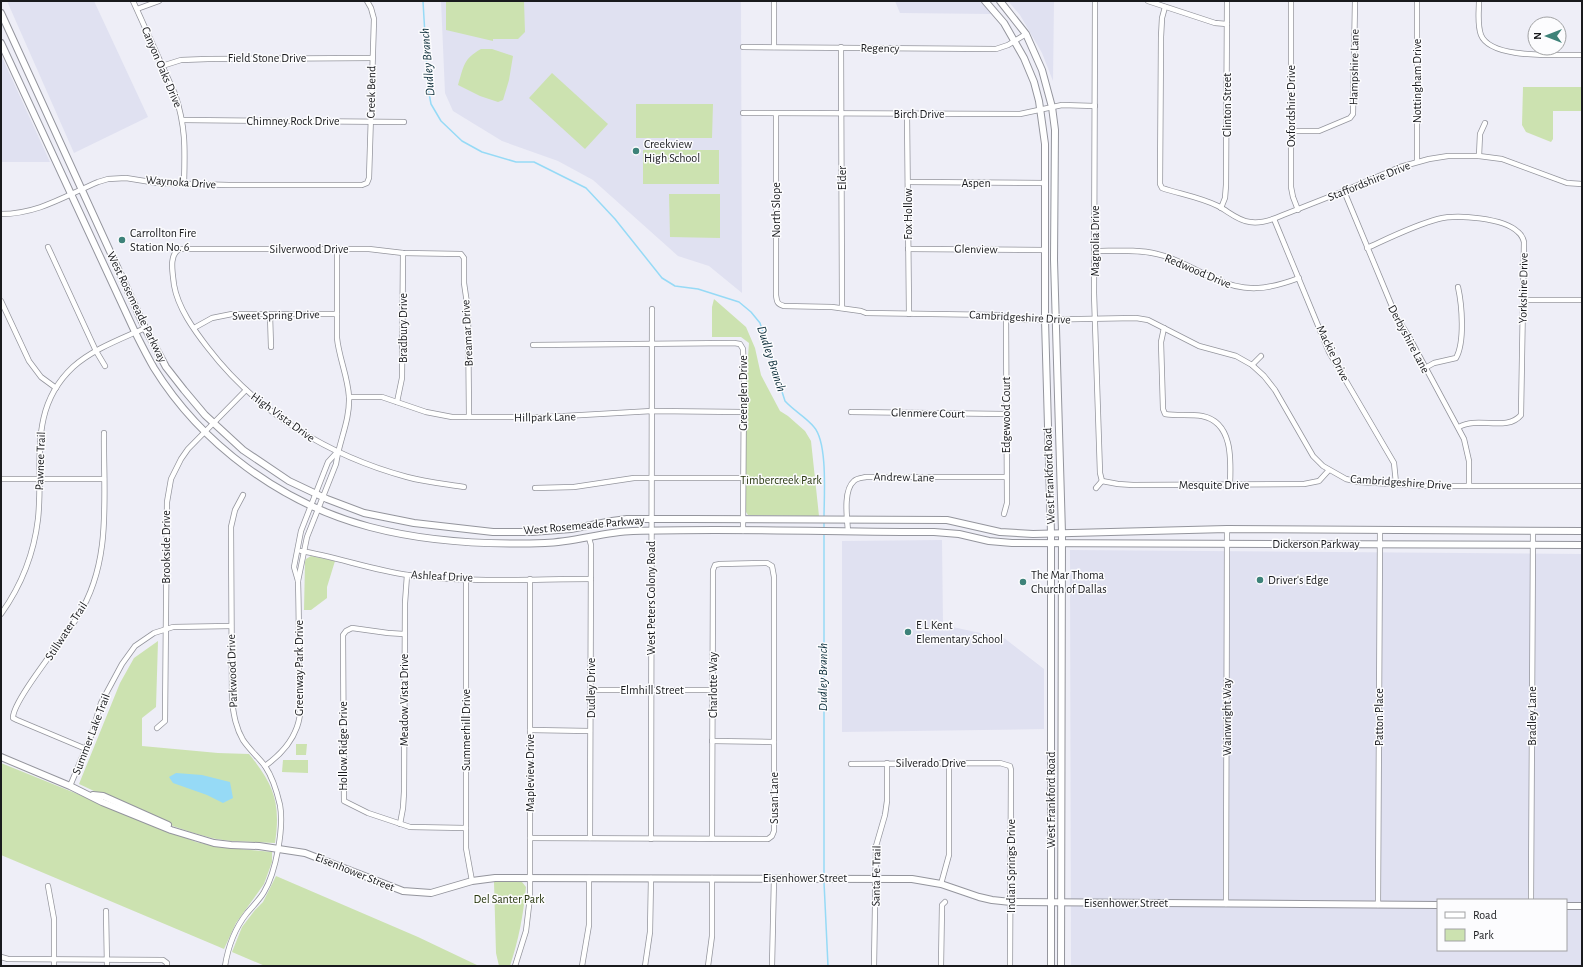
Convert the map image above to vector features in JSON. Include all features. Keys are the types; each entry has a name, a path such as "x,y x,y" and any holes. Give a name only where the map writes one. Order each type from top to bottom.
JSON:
{"main road":[{"name":"West Frankford Road","path":"985,1 1004,23 1024,58 1034,82 1045,144 1045,320 1051,533 1051,966"},
{"name":"West Frankford Road","path":"1000,1 1026,34 1042,70 1052,107 1056,143 1054,260 1062,533 1061,966"},
{"name":"West Rosemeade Parkway","path":"1,13 116,266 145,328 166,367 214,423 243,450 289,481 316,495 364,513 397,521 493,532 571,529 612,521 652,519 844,519 947,520 1000,532 1022,534 1062,533"},
{"path":"1,44 13,39"},
{"name":"West Rosemeade Parkway","path":"1,44 106,271 154,368 168,388 205,432 229,454 282,491 312,506 337,517 369,527 401,534 486,543 547,543 629,531 845,531 940,532 959,534 994,542 1051,544"},
{"path":"32,111 43,105"},
{"path":"106,271 116,266"},
{"name":"Dickerson Parkway","path":"1062,533 1227,529 1582,531"},
{"name":"Dickerson Parkway","path":"1051,544 1582,545"},
{"name":"Eisenhower Street","path":"1,757 90,795 103,796 181,832 214,843 278,848 305,852 384,885 403,891 431,893 472,881 495,878 840,878 912,879 941,884 979,897 1011,902 1437,905"},
{"path":"1567,906 1582,906"}],"street":[{"name":"Canyon Oaks Drive","path":"133,1 175,94 183,120 185,144 184,184"},
{"path":"137,9 159,1"},
{"name":"Creek Bend","path":"367,1 374,14 369,178 367,183"},
{"path":"774,1 774,47"},
{"name":"Magnolia Drive","path":"1095,1 1095,319 1100,473 1102,481"},
{"path":"1148,1 1215,23 1227,24"},
{"name":"Clinton Street","path":"1221,208 1225,198 1226,185 1227,1"},
{"name":"Oxfordshire Drive","path":"1292,1 1291,187 1298,210"},
{"name":"Hampshire Lane","path":"1291,131 1319,131 1350,118 1353,114 1355,1"},
{"name":"Nottingham Drive","path":"1417,1 1417,161"},
{"path":"1479,1 1479,25 1481,35 1486,43 1500,51 1513,53 1582,55"},
{"path":"1156,192 1162,188 1160,184 1161,37 1162,18 1165,6"},
{"name":"Regency","path":"743,47 996,49 1008,45 1026,34"},
{"name":"Elder","path":"841,47 842,308"},
{"name":"Field Stone Drive","path":"162,66 181,60 372,58"},
{"name":"Birch Drive","path":"743,113 1020,114 1062,105 1095,106"},
{"name":"North Slope","path":"776,114 776,295 779,305"},
{"name":"Fox Hollow","path":"907,114 909,314"},
{"name":"Chimney Rock Drive","path":"183,120 404,122"},
{"path":"1479,156 1480,134 1486,123"},
{"name":"Staffordshire Drive","path":"1162,188 1183,193 1221,208 1250,222 1274,219 1417,161 1448,156 1479,156 1502,159 1567,183 1582,184"},
{"name":"Waynoka Drive","path":"1,214 16,214 32,211 108,179 118,178 138,179 157,183 229,185 362,185 367,183"},
{"name":"Aspen","path":"908,182 1045,183"},
{"name":"Derbyshire Lane","path":"1344,191 1396,316 1459,427 1468,455 1469,486"},
{"name":"Yorkshire Drive","path":"1367,248 1438,219 1466,217 1502,223 1517,230 1522,237 1524,242 1524,300 1521,415 1518,419 1507,423 1472,422 1465,423 1459,427"},
{"name":"Mackie Drive","path":"1274,219 1330,352 1394,463 1396,483"},
{"path":"48,247 96,351 106,366"},
{"name":"Silverwood Drive","path":"173,264 173,255 180,249 381,249 403,253 456,253"},
{"name":"Greenway Park Drive","path":"265,766 283,751 291,740 300,716 298,581 307,537 336,464 338,451 347,424 349,397 338,350 337,249"},
{"name":"Glenview","path":"908,249 1045,250"},
{"name":"Redwood Drive","path":"1095,251 1129,251 1156,254 1192,267 1226,284 1246,288 1270,287 1299,278"},
{"name":"Bradbury Drive","path":"397,402 402,378 403,253"},
{"name":"Breamar Drive","path":"456,253 461,254 464,258 464,283 468,310 469,417"},
{"name":"High Vista Drive","path":"173,264 173,277 178,299 194,328 217,359 246,390 263,405 305,435 360,461 408,478 464,487"},
{"path":"1425,368 1434,362 1456,358 1460,352 1461,300 1458,287"},
{"path":"1524,300 1582,300"},
{"path":"1,301 29,361 41,377 56,388"},
{"name":"Cambridgeshire Drive","path":"779,305 842,308 866,313 997,315 1026,320 1136,318 1148,320 1199,346 1236,356 1252,365 1264,376 1275,390 1313,456 1323,466 1346,479 1359,482 1396,483 1426,486 1582,486"},
{"name":"West Peters Colony Road","path":"651,839 652,309"},
{"name":"Sweet Spring Drive","path":"194,328 212,318 232,314 337,314"},
{"path":"270,315 271,347"},
{"name":"Edgewood Court","path":"1004,514 1007,503 1005,414 1006,316"},
{"name":"Pawnee Trail","path":"1,614 17,588 30,554 38,519 40,432 45,412 56,388 73,367 96,351 145,328"},
{"path":"1164,328 1161,348 1163,409 1165,414 1201,416 1213,420 1219,425 1229,444 1231,454 1230,484"},
{"path":"533,345 652,343"},
{"name":"Greenglen Drive","path":"652,343 734,343 740,344 743,349 743,531"},
{"path":"1252,365 1261,356"},
{"name":"Brookside Drive","path":"157,728 165,721 167,502 171,479 188,449 246,390"},
{"name":"Hillpark Lane","path":"349,397 382,398 442,416 547,417 652,411 743,412"},
{"name":"Glenmere Court","path":"851,412 1005,414"},
{"name":"Stillwater Trail","path":"86,749 17,720 13,718 13,713 22,695 79,616 90,592 100,560 103,536 104,433"},
{"name":"Greenway Park Drive","path":"298,581 294,568 302,531 328,462 338,451"},
{"name":"Mesquite Drive","path":"1102,481 1133,485 1304,484 1319,481 1329,470"},
{"name":"Andrew Lane","path":"845,531 844,519 848,489 854,481 866,477 1006,477"},
{"path":"534,488 574,486 618,480 652,478 743,478"},
{"path":"1,479 104,479"},
{"path":"1096,488 1102,481"},
{"name":"Parkwood Drive","path":"225,966 236,930 247,913 265,891 271,877 275,866 281,828 281,808 273,781 265,766 244,741 237,729 232,702 231,527 235,510 242,495"},
{"name":"Wainwright Way","path":"1226,904 1227,529"},
{"name":"Patton Place","path":"1378,905 1380,530"},
{"name":"Bradley Lane","path":"1531,899 1533,531"},
{"name":"Dudley Drive","path":"589,538 591,545 590,838"},
{"name":"Ashleaf Drive","path":"297,550 322,554 374,569 407,575 466,579 591,579"},
{"name":"Susan Lane","path":"530,838 651,839 768,838 772,836 774,831 774,570 768,563 747,564"},
{"name":"Charlotte Way","path":"712,838 713,570 715,565 720,564 747,564"},
{"name":"Meadow Vista Drive","path":"400,824 404,808 404,634 405,590 407,575"},
{"name":"Summerhill Drive","path":"466,579 466,828 467,856 472,881"},
{"name":"Mapleview Drive","path":"516,966 526,931 530,878 530,579"},
{"name":"Summer Lake Trail","path":"70,786 86,749 100,703 122,664 135,646 143,639 166,628 180,626 231,626"},
{"name":"Hollow Ridge Drive","path":"404,634 352,628 346,631 343,635 344,801 368,813 417,828 466,828"},
{"name":"Elmhill Street","path":"591,690 713,690"},
{"path":"530,730 590,731"},
{"path":"712,741 774,742"},
{"name":"Santa Fe Trail","path":"874,966 877,840 886,815 887,763"},
{"path":"941,884 949,855 950,844 949,763"},
{"name":"Silverado Drive","path":"851,764 1000,763 1010,766"},
{"name":"Indian Springs Drive","path":"1010,766 1010,966"},
{"path":"582,966 589,925 589,878"},
{"path":"645,966 650,932 651,878"},
{"path":"708,966 712,936 712,878"},
{"path":"772,966 774,878"},
{"path":"48,886 54,919 54,966"},
{"path":"941,966 942,906 945,902"},
{"path":"106,911 107,966"},
{"path":"1,957 8,959 163,960 168,966"}],"shaded area":[{"path":"7,1 94,1 148,117 74,153"},
{"name":"Creekview High School","path":"441,1 741,1 742,293 709,266 678,256 593,180 558,161 502,141 453,111 445,93"},
{"path":"895,1 981,1 992,14 900,13"},
{"path":"1008,1 1054,1 1053,81 1042,53 1020,15"},
{"path":"1,55 50,162 1,162"},
{"name":"E L Kent Elementary School","path":"942,540 943,625 1004,638 1044,669 1044,729 842,732 842,541"},
{"path":"1070,550 1582,554 1582,966 1071,966"}],"green space":[{"path":"446,1 524,1 525,32 518,39 493,39 493,41 446,30"},
{"path":"481,49 492,49 513,56 509,80 503,100 498,102 480,96 458,85 467,60"},
{"path":"552,73 608,124 585,149 529,98"},
{"path":"1523,87 1582,87 1582,111 1553,111 1553,139 1551,142 1526,132 1522,125"},
{"path":"636,104 713,104 712,138 636,138"},
{"path":"643,150 719,150 719,184 643,184"},
{"path":"669,194 720,194 720,238 670,237"},
{"name":"Timbercreek Park","path":"714,299 746,327 755,348 761,375 780,411 805,431 811,441 819,516 748,515 746,512 746,384 749,343 741,337 712,337 712,307"},
{"path":"311,556 335,561 327,587 327,598 311,610 304,610 305,562 306,559"},
{"path":"158,641 156,707 142,718 142,746 218,753 249,754 258,765 274,795 277,817 275,843 241,842 208,837 175,827 142,814 79,784 120,683 134,658"},
{"path":"296,744 307,744 306,755 296,755"},
{"path":"283,760 308,760 308,773 282,772"},
{"path":"1,763 196,842 219,847 272,852 272,862 264,884 236,923 224,949 1,855"},
{"path":"276,876 418,937 479,966 265,966 232,952 242,927 263,902"},
{"name":"Del Santer Park","path":"494,882 522,882 526,887 524,908 510,966 499,966 496,953"}],"water":[{"path":"176,773 202,775 230,782 233,798 223,803 207,795 173,783 169,777"}],"waterway":[{"name":"Dudley Branch","path":"423,1 428,88 431,104 441,121 462,141 482,152 516,162 534,162 586,188 615,219 662,278 675,286 698,289 739,302 751,312 760,323 785,401 811,423 818,435 823,457 825,484 824,518"},
{"name":"Dudley Branch","path":"824,522 824,530"},
{"name":"Dudley Branch","path":"824,534 824,878"},
{"name":"Dudley Branch","path":"824,882 828,966"}],"place":[{"name":"Creekview High School","path":"636,151"},
{"name":"Carrollton Fire Station No. 6","path":"122,240"},
{"name":"Driver's Edge","path":"1260,580"},
{"name":"The Mar Thoma Church of Dallas","path":"1023,582"},
{"name":"E L Kent Elementary School","path":"908,632"}]}
